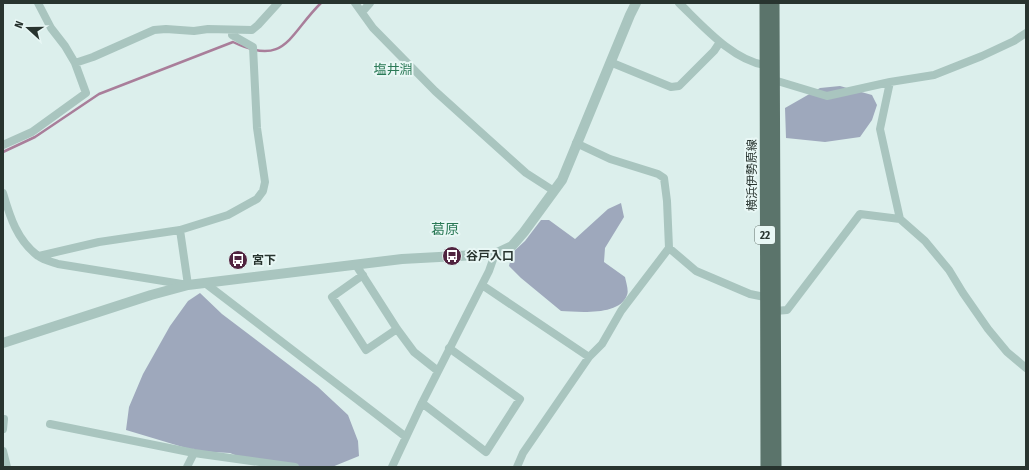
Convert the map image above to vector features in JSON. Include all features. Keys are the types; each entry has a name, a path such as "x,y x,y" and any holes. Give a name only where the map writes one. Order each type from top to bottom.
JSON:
{"main road":[{"name":"横浜伊勢原線","path":"765,3 766,467"},
{"name":"横浜伊勢原線","path":"774,3 776,467"}],"street":[{"path":"3,145 32,132 86,94 75,63 51,28 38,3"},
{"path":"75,63 94,57 154,30 166,28 194,31 208,29 252,30 258,26 278,3"},
{"path":"355,3 373,28 435,91 526,173 554,191"},
{"path":"362,12 370,3"},
{"path":"3,342 151,295 188,285 402,259 495,254 512,246 562,180 576,143 636,3"},
{"path":"679,3 720,42 747,60 756,64 765,65"},
{"path":"39,256 99,242 180,230 228,215 257,199 263,191 265,182 257,128 252,47 232,35 233,30"},
{"path":"774,80 827,96 890,82 934,75 982,56 1014,41 1026,33"},
{"path":"610,62 671,87 679,86 714,51 720,42"},
{"path":"890,82 883,109 880,129 900,219"},
{"path":"517,467 523,453 589,357 602,344 621,311 669,248 667,201 664,178 658,174 610,159 576,143"},
{"path":"3,193 9,216 18,234 29,248 39,256 58,264 188,285"},
{"path":"775,312 787,310 860,214 900,219 925,241 949,270 963,293 1007,352 1026,368"},
{"path":"180,230 188,285"},
{"path":"669,248 696,271 750,294 765,297"},
{"path":"392,467 422,402 489,271 495,254"},
{"path":"356,264 397,329 414,352 438,371"},
{"path":"363,275 332,296 366,350 397,329"},
{"path":"205,283 406,437"},
{"path":"482,285 589,357"},
{"path":"422,402 486,452 520,399 449,348"},
{"path":"3,429 4,419"},
{"path":"50,424 194,453 295,467"},
{"path":"3,451 7,467"},
{"path":"187,467 194,453"}],"shaded area":[{"path":"840,86 872,95 877,105 872,120 860,137 825,142 786,138 785,108 820,88"},
{"path":"621,203 624,217 605,248 604,262 625,277 628,293 623,302 616,306 608,310 588,312 561,311 521,278 509,266 512,253 525,241 541,220 549,220 575,239 608,209"},
{"path":"200,293 222,314 318,387 348,415 358,441 359,456 332,467 260,465 230,453 196,451 126,430 129,407 143,374 170,326 188,301"}],"waterway":[{"path":"3,152 35,137 99,94 233,42 251,49 265,51 276,49 285,44 293,36 321,3"}],"place":[{"name":"谷戸入口","path":"452,256"},
{"name":"宮下","path":"238,260"}],"district":[{"name":"塩井淵","path":"393,69"},
{"name":"葛原","path":"445,229"}]}
